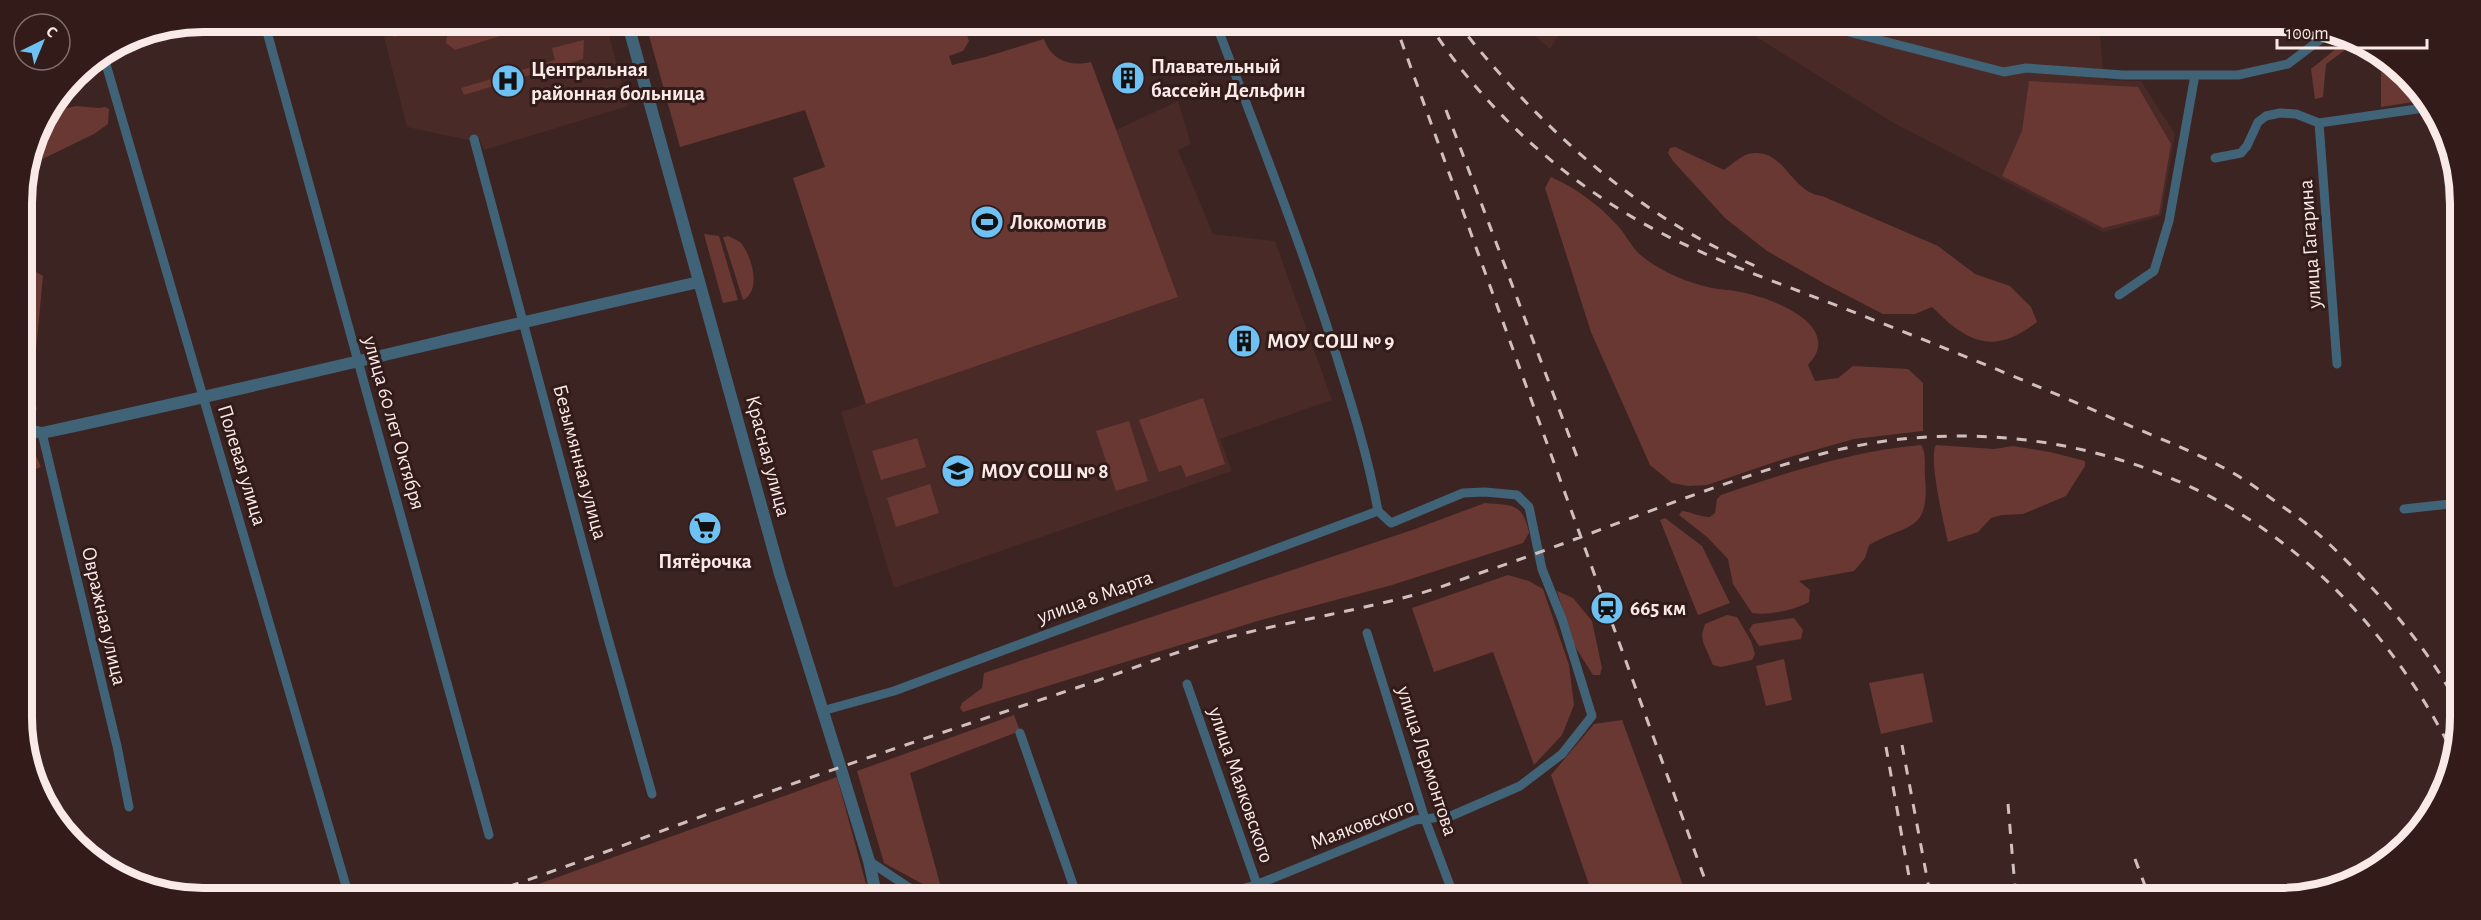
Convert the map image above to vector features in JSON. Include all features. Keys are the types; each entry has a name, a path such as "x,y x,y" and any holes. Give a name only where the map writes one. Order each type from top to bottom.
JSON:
{"street":[{"name":"улица 60 лет Октября","path":"267,32 489,835"},
{"name":"Красная улица","path":"630,32 780,574 869,861 875,888"},
{"path":"1219,32 1308,266 1372,477 1378,511"},
{"path":"1849,32 2004,72 2026,68 2123,75 2238,75 2288,64 2322,38"},
{"name":"Полевая улица","path":"105,62 346,886"},
{"path":"2119,295 2154,271 2169,220 2195,75"},
{"path":"2215,158 2241,153 2258,122 2266,116 2280,113 2296,114 2319,123 2421,108"},
{"name":"улица Гагарина","path":"2319,123 2337,364"},
{"name":"Безымянная улица","path":"474,139 652,794"},
{"path":"32,431 42,433 202,399 358,360 699,282"},
{"name":"Овражная улица","path":"42,433 117,746 129,807"},
{"name":"Маяковского","path":"1244,888 1415,819 1451,816 1520,786 1562,754 1592,716 1562,619 1542,569 1529,507 1517,495 1485,492 1463,493 1391,523 1378,511"},
{"path":"2404,509 2450,504"},
{"name":"улица 8 Марта","path":"822,711 894,691 1378,511"},
{"name":"улица Лермонтова","path":"1367,633 1425,819 1451,888"},
{"name":"улица Маяковского","path":"1187,684 1257,888"},
{"path":"1020,734 1074,888"},
{"path":"869,861 910,888"}],"shaded area":[{"name":"Центральная районная больница","path":"383,32 608,32 628,106 484,150 479,138 468,140 407,127"},
{"path":"392,32 413,32 394,37"},
{"path":"511,32 455,50 446,43 450,33"},
{"name":"Локомотив","path":"648,32 966,32 969,41 963,51 949,56 952,65 1044,39 1051,52 1062,60 1076,63 1091,62 1178,297 866,404 793,178 825,167 805,110 680,147"},
{"path":"1531,32 1561,32 1550,49"},
{"path":"1749,32 2100,32 2104,80 2141,81 2175,134 2161,216 2103,232 1892,122"},
{"path":"584,40 583,59 464,95 461,88 555,60 552,48"},
{"path":"2342,44 2349,47 2326,64 2323,97 2315,99 2311,69"},
{"path":"2381,72 2387,72 2416,102 2381,107"},
{"path":"2029,81 2138,87 2171,144 2159,214 2103,228 2002,176 2022,131"},
{"path":"1178,101 1191,144 1178,150 1213,234 1275,241 1332,400 1220,439 1232,471 894,588 841,412 1178,297 1116,130"},
{"path":"76,106 105,107 109,109 108,124 94,134 36,162 54,117 62,110"},
{"path":"1675,147 1724,170 1748,154 1760,153 1770,156 1811,193 1938,246 1975,274 2010,286 2031,307 2037,322 2014,336 1993,342 1972,338 1961,332 1932,307 1915,314 1883,314 1767,251 1725,218 1673,161 1668,153 1670,148"},
{"path":"1551,177 1595,204 1620,229 1639,254 1663,270 1705,287 1739,292 1768,300 1806,321 1815,331 1818,342 1816,354 1808,365 1815,381 1838,378 1853,366 1908,369 1923,383 1923,431 1854,439 1790,457 1707,485 1688,486 1672,483 1650,465 1591,332 1545,188"},
{"path":"704,234 719,236 738,300 723,303"},
{"path":"728,236 741,243 749,256 753,273 752,289 743,300 723,237"},
{"path":"32,269 43,276 32,392 37,409 32,414"},
{"path":"1203,398 1225,464 1186,477 1181,465 1159,472 1139,420"},
{"path":"1129,421 1148,481 1116,491 1096,431"},
{"path":"917,438 926,467 881,480 872,451"},
{"path":"1921,445 1925,456 1926,495 1920,517 1905,529 1869,545 1865,558 1854,571 1799,581 1810,590 1809,602 1789,610 1765,614 1752,613 1733,584 1728,559 1707,537 1679,515 1682,511 1710,517 1715,513 1717,499 1721,495 1794,471 1844,458"},
{"path":"1936,445 1994,449 2013,446 2085,461 2085,466 2066,496 2023,514 1991,518 1978,532 1948,542 1935,477"},
{"path":"32,447 32,447 41,467 31,471"},
{"path":"930,484 939,513 896,527 887,498"},
{"path":"1485,503 1509,505 1520,511 1529,533 1523,543 1392,585 1261,620 963,712 960,708 962,703 982,688 984,673 1415,529"},
{"path":"1665,518 1702,546 1730,603 1698,615 1660,520"},
{"path":"1508,575 1529,581 1543,589 1569,665 1574,705 1562,735 1534,765 1493,652 1434,672 1412,608"},
{"path":"1557,591 1573,598 1592,621 1602,668 1600,675 1593,675 1574,645"},
{"path":"1727,615 1737,617 1751,641 1755,654 1752,660 1721,667 1713,665 1702,634 1705,624"},
{"path":"1794,618 1803,630 1801,639 1759,646 1749,630 1753,624"},
{"path":"1784,659 1792,700 1766,706 1756,666"},
{"path":"1923,673 1933,722 1881,734 1869,683"},
{"path":"1014,715 1020,731 910,773 941,888 930,888 884,863 857,771"},
{"path":"1622,720 1684,888 1590,888 1551,775 1594,724"},
{"path":"837,777 867,888 526,888"}],"railway":[{"path":"1398,32 1708,888"},
{"path":"1435,32 1480,91 1542,153 1577,181 1651,228 1726,263 1905,332 2072,401 2193,453 2246,481 2310,527 2344,558 2399,619 2422,648 2450,691"},
{"path":"1465,32 1547,124 1599,170 1678,227 1755,266"},
{"path":"1446,110 1579,462"},
{"path":"503,888 804,780 1207,643 1429,591 1731,482 1814,456 1871,443 1930,437 1989,437 2048,443 2106,456 2162,474 2215,499 2295,552 2349,603 2396,660 2437,722 2447,742"},
{"path":"1902,745 1929,888"},
{"path":"1886,747 1911,888"},
{"path":"2008,804 2015,888"},
{"path":"2135,859 2146,888"}],"place":[{"name":"Плавательный бассейн Дельфин","path":"1128,78"},
{"name":"Центральная районная больница","path":"508,81"},
{"name":"Локомотив","path":"987,222"},
{"name":"МОУ СОШ № 9","path":"1244,341"},
{"name":"МОУ СОШ № 8","path":"958,471"},
{"name":"Пятёрочка","path":"705,528"},
{"name":"665 км","path":"1607,608"}]}
